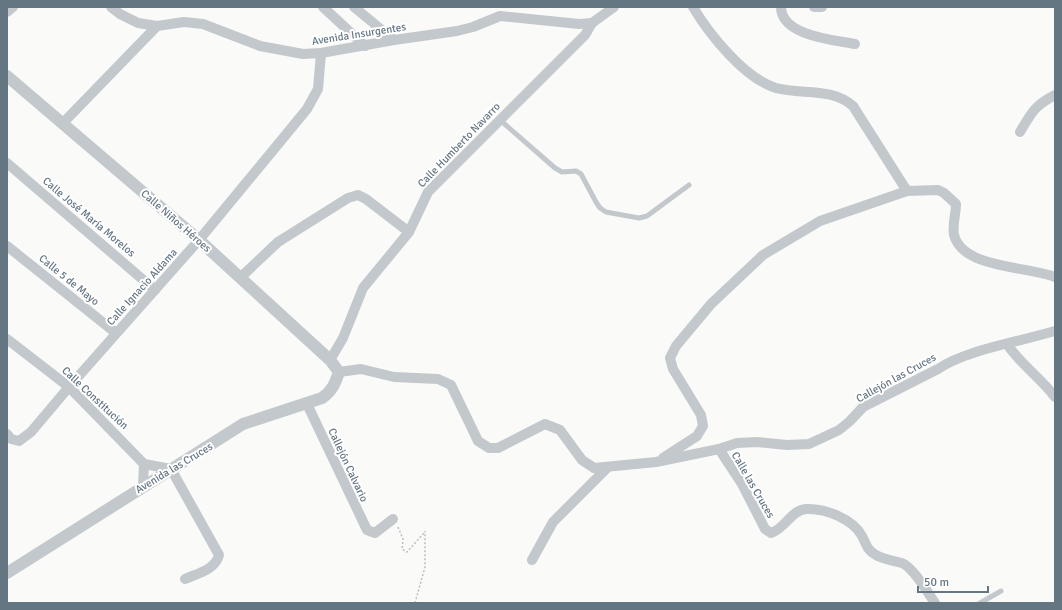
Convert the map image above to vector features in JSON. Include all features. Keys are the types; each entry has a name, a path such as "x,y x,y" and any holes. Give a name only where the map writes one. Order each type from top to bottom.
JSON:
{"street":[{"path":"7,12 13,7"},
{"name":"Avenida Insurgentes","path":"111,7 120,14 138,23 157,26 184,22 203,24 260,46 302,54 321,53 457,31 474,27 500,16 579,24 592,23"},
{"path":"323,7 365,46"},
{"path":"354,7 394,40"},
{"path":"500,16 505,7"},
{"path":"592,23 614,7"},
{"path":"693,7 717,41 746,70 760,79 775,88 831,94 845,99 853,106 906,191"},
{"path":"781,7 785,18 797,30 855,44"},
{"name":"Calle Humberto Navarro","path":"330,360 344,338 363,288 409,232 428,192 585,35 592,23"},
{"path":"62,124 157,26"},
{"name":"Calle Ignacio Aldama","path":"9,436 19,441 31,432 116,333 200,240 307,109 318,89 321,53"},
{"name":"Calle Niños Héroes","path":"7,76 200,240 330,360 339,372"},
{"path":"1020,132 1039,103 1055,95"},
{"name":"Calle José María Morelos","path":"7,163 155,290"},
{"path":"656,462 697,436 703,426 701,415 673,369 670,358 676,346 711,304 763,255 820,221 906,191 938,190 956,204 956,215 953,224 954,236 962,248 970,256 1055,277"},
{"path":"240,277 278,242 348,198 358,196 366,199 409,232"},
{"name":"Calle 5 de Mayo","path":"7,246 116,333"},
{"name":"Callejón las Cruces","path":"339,372 361,368 394,377 438,379 446,382 451,385 478,441 484,445 498,448 545,424 560,430 582,460 588,466 594,468 656,462 719,449 736,443 757,442 787,445 809,444 818,441 850,421 862,407 938,369 948,362 1055,331"},
{"name":"Calle Constitución","path":"7,339 69,387 144,464"},
{"path":"1007,344 1013,353 1055,397"},
{"name":"Avenida las Cruces","path":"7,573 243,424 322,398 330,393 336,384 339,372"},
{"name":"Callejón Calvario","path":"307,404 363,524 371,533 375,533 393,519"},
{"name":"Calle las Cruces","path":"719,449 742,484 765,529 772,533 777,531 796,513 805,509 829,512 847,520 855,526 862,535 868,549 876,555 903,564 912,570 935,603"},
{"path":"143,486 144,464 171,469 219,555 217,561 212,567 186,579"},
{"path":"532,560 553,522 608,467"}],"lane":[{"path":"500,120 555,168 562,172 576,171 581,174 596,202 600,208 606,212 639,218 648,216 689,185"},
{"path":"980,603 1001,591"}],"path":[{"path":"393,519 403,539 402,549 404,552 407,552 426,531 425,567 415,603"}]}
